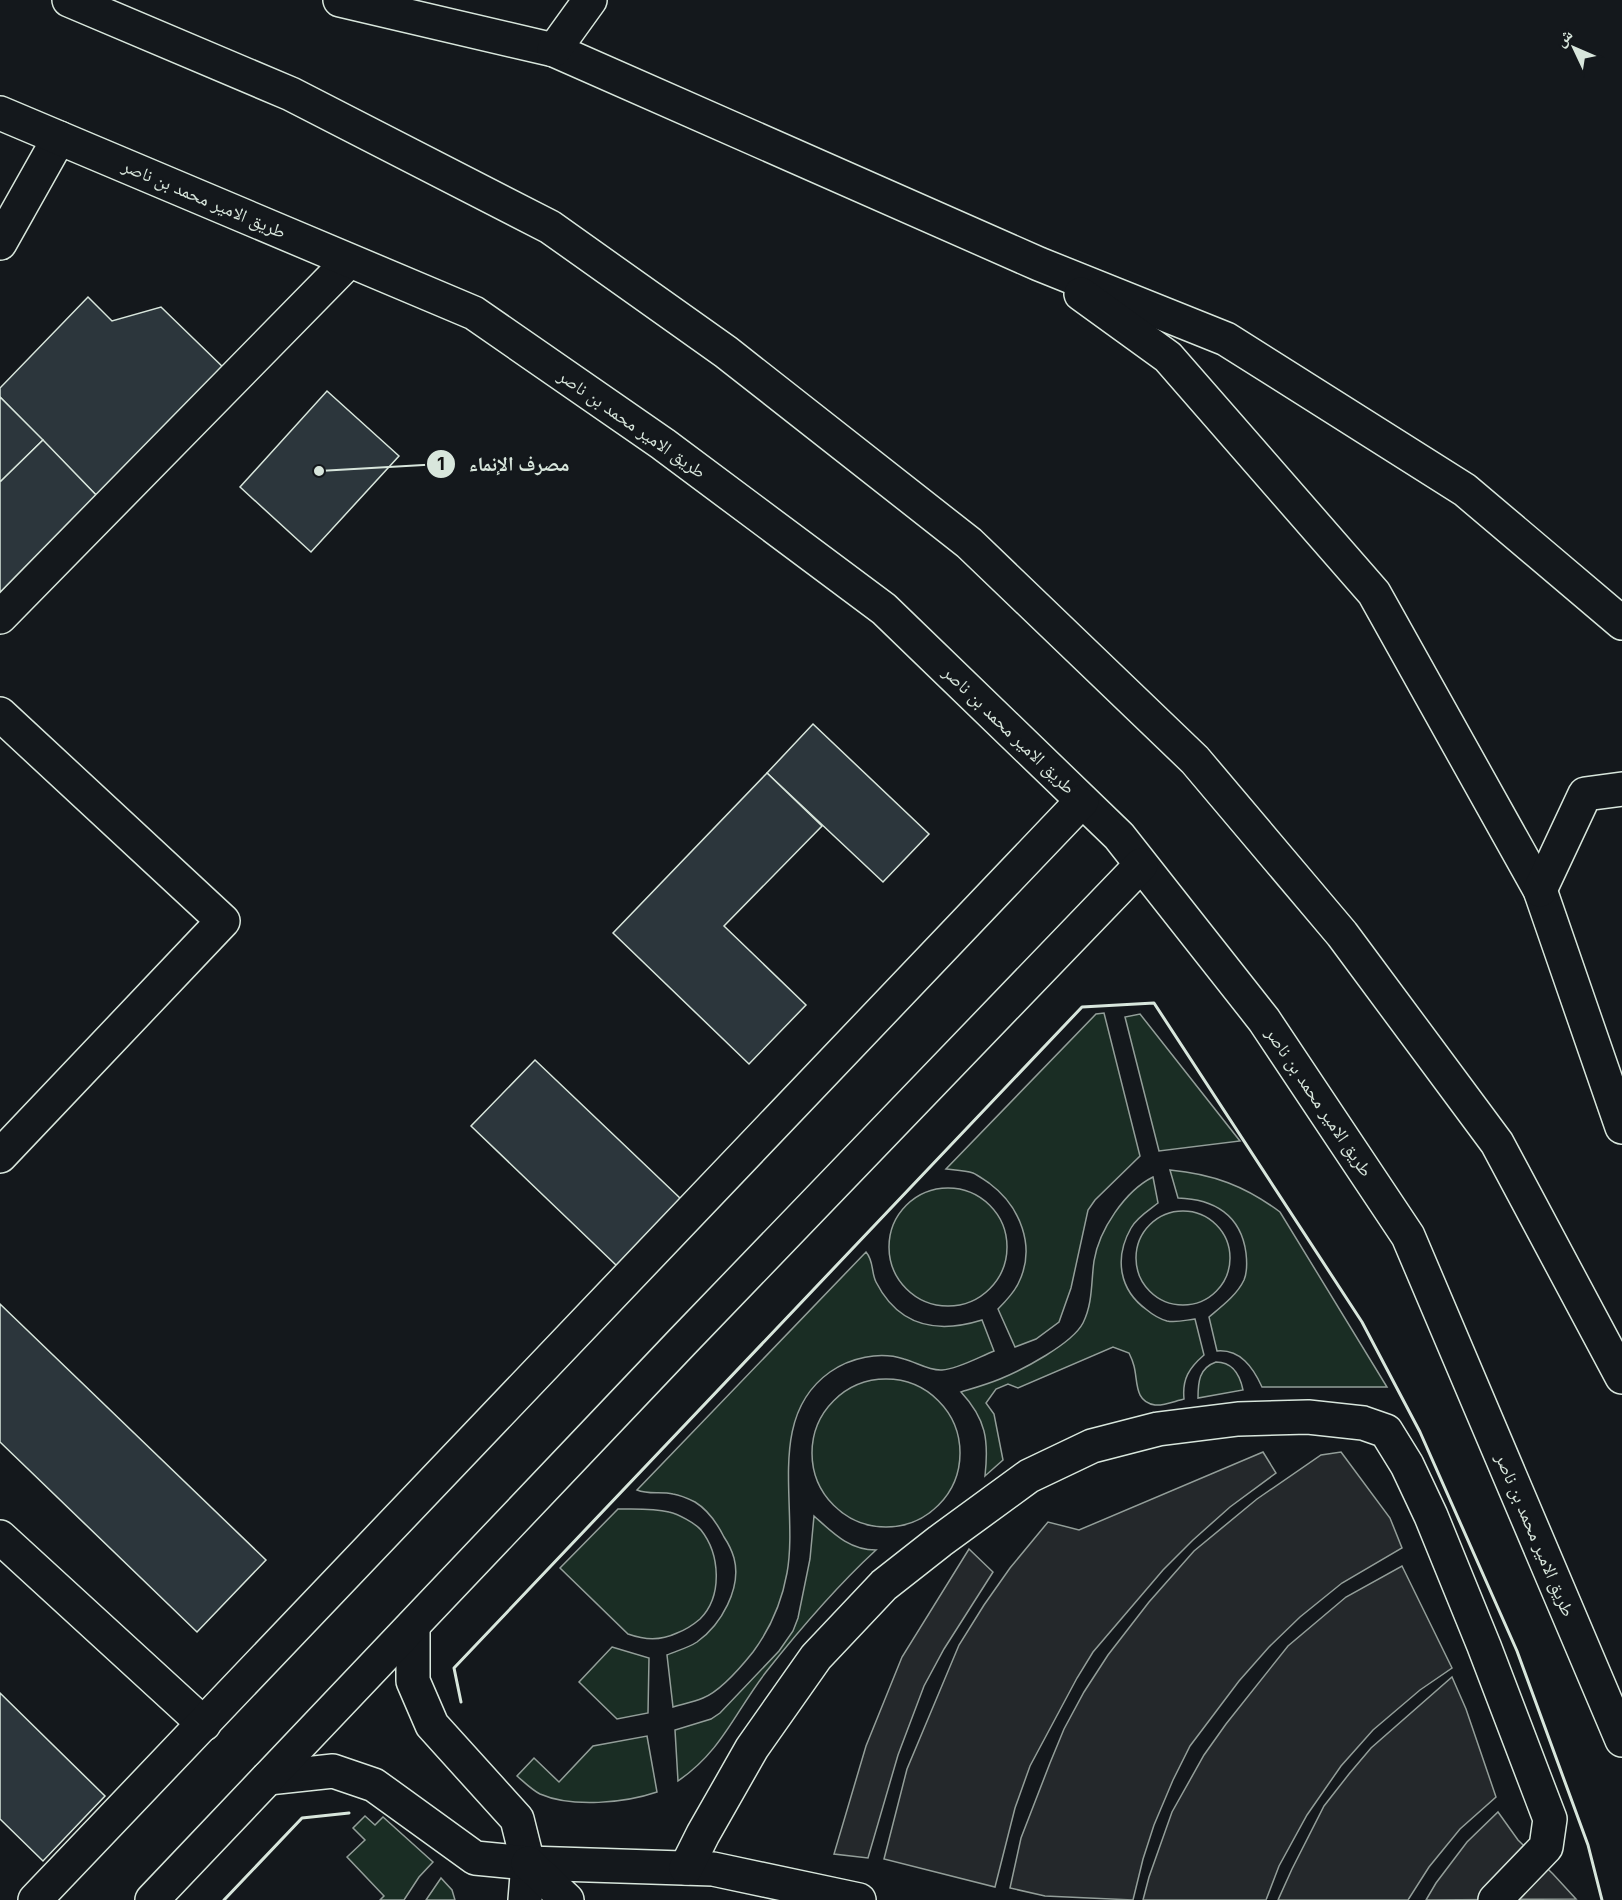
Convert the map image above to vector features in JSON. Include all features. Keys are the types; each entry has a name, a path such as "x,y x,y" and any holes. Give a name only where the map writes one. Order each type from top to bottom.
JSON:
{"main road":[{"path":"69,0 291,94 550,227 726,352 969,543 1194,760 1342,934 1497,1143 1622,1377"},
{"path":"339,0 554,50 1040,264 1226,339 1464,490 1622,623"},
{"path":"554,50 590,0"},
{"name":"طريق الامير محمد بن ناصر","path":"0,113 474,313 663,444 884,609 1119,836 1264,1020 1408,1236 1622,1740"},
{"path":"0,243 59,138"},
{"path":"0,617 349,261"},
{"path":"1040,264 1168,357 1374,593 1540,890 1622,1127"},
{"path":"0,714 222,921 0,1156"},
{"path":"1540,890 1585,794 1622,789"},
{"path":"35,1900 1083,801"},
{"path":"152,1900 682,1342 1141,865"},
{"path":"686,1869 703,1834 752,1748 816,1657 884,1586 940,1540 1029,1476 1092,1446 1158,1429 1238,1419 1308,1417 1363,1423 1386,1431 1407,1465 1431,1516 1484,1646 1550,1819 1546,1847 1495,1900"},
{"path":"0,1537 204,1724"},
{"path":"413,1626 413,1681 432,1725 517,1819 528,1863 525,1900"},
{"path":"268,1778 333,1772 374,1785 474,1858 528,1863 713,1869 859,1900"},
{"path":"528,1863 567,1900"}],"green space":[{"path":"1104,1013 1140,1156 1095,1200 1088,1210 1071,1288 1059,1322 1036,1339 1015,1347 998,1309 1018,1284 1026,1256 1022,1228 1017,1215 1000,1192 989,1183 973,1173 946,1169 1096,1014"},
{"path":"1140,1014 1240,1141 1159,1151 1125,1017"},
{"path":"1170,1170 1214,1178 1228,1183 1254,1195 1280,1212 1387,1387 1262,1387 1250,1366 1239,1356 1217,1351 1209,1317 1233,1296 1244,1280 1247,1260 1243,1240 1232,1219 1224,1212 1203,1202 1178,1198"},
{"path":"1153,1177 1158,1203 1133,1224 1122,1251 1122,1273 1130,1293 1154,1315 1170,1322 1195,1319 1204,1355 1194,1365 1185,1380 1184,1399 1158,1405 1143,1400 1138,1390 1129,1353 1113,1347 1018,1388 1008,1384 996,1389 986,1403 994,1414 1003,1460 985,1476 984,1431 976,1411 961,1392 995,1381 1046,1356 1077,1331 1089,1308 1094,1261 1107,1224 1123,1202"},
{"path":"948,1188 971,1192 990,1205 1003,1224 1007,1247 1003,1270 990,1289 971,1302 948,1306 925,1302 906,1289 893,1270 889,1247 893,1224 906,1205 925,1192"},
{"path":"1183,1211 1201,1214 1216,1225 1227,1240 1230,1258 1227,1276 1216,1291 1201,1302 1183,1305 1165,1302 1150,1291 1139,1276 1136,1258 1139,1240 1150,1225 1165,1214"},
{"path":"866,1252 876,1282 896,1309 921,1323 935,1326 950,1326 982,1320 994,1351 962,1365 942,1370 894,1357 865,1357 838,1367 810,1391 798,1414 791,1438 790,1547 785,1583 774,1614 753,1652 724,1684 710,1695 673,1707 667,1655 697,1642 714,1626 728,1605 736,1570 730,1547 708,1513 700,1505 676,1495 637,1490"},
{"path":"1216,1362 1227,1364 1235,1370 1243,1390 1198,1398 1199,1381 1203,1372"},
{"path":"886,1379 900,1380 914,1385 927,1391 938,1401 948,1412 954,1425 959,1439 959,1467 954,1481 948,1494 938,1505 927,1515 914,1521 900,1526 886,1527 872,1526 858,1521 845,1515 834,1505 824,1494 818,1481 813,1467 812,1453 813,1439 818,1425 824,1412 834,1401 845,1391 858,1385 872,1380"},
{"path":"618,1509 650,1509 673,1513 695,1525 707,1540 715,1563 713,1599 700,1619 686,1629 671,1636 659,1638 628,1634 560,1568"},
{"path":"814,1516 850,1544 876,1550 792,1640 766,1672 706,1757 678,1781 675,1730 711,1719 720,1713 779,1651 793,1631 798,1618 810,1559"},
{"path":"612,1647 649,1658 648,1713 617,1719 579,1682"},
{"path":"647,1736 657,1792 644,1796 614,1801 567,1801 540,1794 517,1776 534,1758 559,1782 593,1746"},
{"path":"365,1816 375,1825 383,1817 433,1862 419,1877 404,1900 380,1900 384,1896 347,1857 365,1840 353,1828"},
{"path":"441,1878 452,1890 455,1900 426,1900"}],"shaded area":[{"path":"1263,1452 1276,1473 1230,1507 1193,1540 1163,1570 1093,1652 1030,1766 1015,1808 995,1887 884,1859 907,1769 959,1645 1010,1568 1048,1522 1079,1530"},
{"path":"1341,1452 1390,1518 1402,1548 1342,1583 1300,1617 1239,1681 1190,1746 1173,1780 1154,1825 1133,1900 1045,1896 1010,1888 1021,1838 1064,1729 1108,1655 1149,1602 1194,1551 1257,1499 1321,1455"},
{"path":"969,1549 993,1572 944,1649 924,1686 898,1755 868,1858 834,1854 866,1746 902,1657"},
{"path":"1402,1566 1452,1668 1420,1690 1373,1730 1341,1766 1307,1815 1279,1866 1266,1900 1143,1900 1172,1812 1204,1755 1226,1724 1288,1646 1346,1597"},
{"path":"1452,1677 1466,1709 1496,1797 1460,1829 1429,1867 1408,1900 1278,1900 1324,1806 1371,1748"},
{"path":"1498,1812 1518,1840 1576,1899 1426,1900 1467,1842"}],"building":[{"path":"88,297 112,321 161,307 227,371 99,498 0,397 0,388"},
{"path":"327,391 399,456 311,552 240,487"},
{"path":"0,397 43,440 0,482"},
{"path":"43,440 99,498 2,593 0,591 0,482"},
{"path":"813,724 929,834 883,882 767,773"},
{"path":"767,773 822,826 724,926 806,1005 749,1064 613,933"},
{"path":"535,1060 681,1199 617,1266 471,1126"},
{"path":"0,1304 266,1560 197,1632 0,1442"},
{"path":"0,1693 105,1796 43,1861 0,1819"}],"wall":[{"path":"461,1702 454,1668 1082,1007 1154,1003 1362,1322 1420,1432 1517,1651 1588,1845 1602,1900"},
{"path":"224,1900 302,1818 349,1813"}],"place":[{"name":"مصرف الإنماء","path":"319,471"}]}
